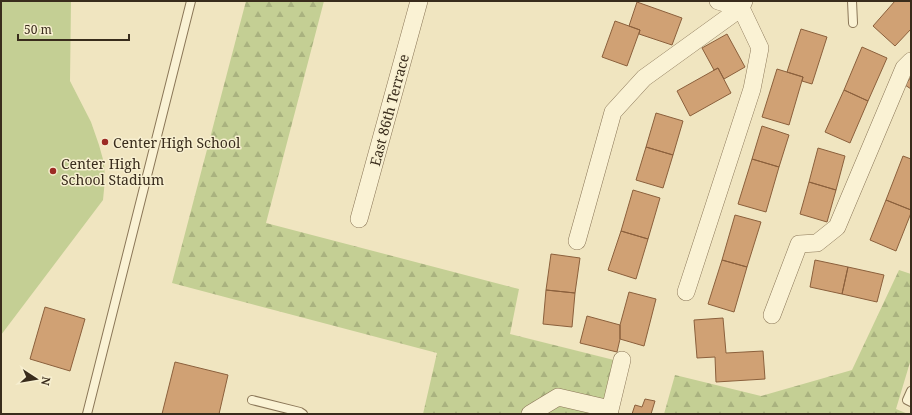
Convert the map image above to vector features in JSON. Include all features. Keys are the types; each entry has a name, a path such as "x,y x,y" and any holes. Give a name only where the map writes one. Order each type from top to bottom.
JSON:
{"street":[{"name":"East 86th Terrace","path":"359,219 419,1"},
{"path":"718,1 742,4"},
{"path":"576,241 613,112 644,78 742,4"},
{"path":"686,292 752,89 760,48 742,4"},
{"path":"772,315 799,244 817,243 836,227 904,68 911,61"},
{"path":"530,414 558,397 609,412 622,360"}],"lane":[{"path":"86,414 191,1"},
{"path":"852,1 853,23"},
{"path":"911,391 907,400 911,402"},
{"path":"252,400 303,414"}],"green space":[{"name":"Center High School Stadium","path":"1,1 71,1 70,81 91,122 104,163 105,179 103,200 1,335"},
{"path":"246,1 324,1 266,223 519,289 510,334 614,360 601,414 423,414 437,353 172,283"},
{"path":"899,270 911,274 911,359 896,409 908,414 664,414 675,375 761,396 852,370"}],"building":[{"path":"895,1 911,1 911,29 895,46 873,26"},
{"path":"637,2 682,18 672,45 639,34 640,30 629,26"},
{"path":"615,21 640,30 627,66 602,57"},
{"path":"801,29 827,37 812,84 802,81 803,77 787,72"},
{"path":"727,34 745,67 724,79 718,68 714,70 702,48"},
{"path":"862,47 887,58 868,101 844,90"},
{"path":"718,68 731,93 690,116 677,91"},
{"path":"777,69 803,77 789,125 762,117"},
{"path":"911,77 911,89 905,85"},
{"path":"844,90 868,101 850,143 825,132"},
{"path":"656,113 683,121 673,155 646,147"},
{"path":"762,126 789,135 779,167 752,159"},
{"path":"646,147 673,155 663,188 636,180"},
{"path":"818,148 845,156 836,190 809,182"},
{"path":"903,156 911,159 911,210 886,200"},
{"path":"752,159 779,167 766,212 738,204"},
{"path":"809,182 836,190 827,222 800,214"},
{"path":"633,190 660,198 648,239 621,231"},
{"path":"886,200 911,210 896,251 870,240"},
{"path":"735,215 761,222 747,267 722,260"},
{"path":"621,231 648,239 636,279 608,270"},
{"path":"551,254 580,258 575,293 546,290"},
{"path":"722,260 747,267 734,312 708,304"},
{"path":"815,260 848,267 842,294 810,287"},
{"path":"848,267 884,275 877,302 842,294"},
{"path":"546,290 575,293 572,327 543,324"},
{"path":"629,292 656,299 644,346 620,339 620,325"},
{"path":"45,307 85,319 70,371 30,359"},
{"path":"587,316 620,325 620,339 617,352 580,343"},
{"path":"723,318 726,353 763,351 765,379 716,382 715,357 697,358 694,320"},
{"path":"175,362 228,375 219,414 162,414"},
{"path":"645,399 655,401 651,414 632,414 635,405 642,407"}],"place":[{"name":"Center High School","path":"105,142"},
{"name":"Center High School Stadium","path":"53,171"}]}
